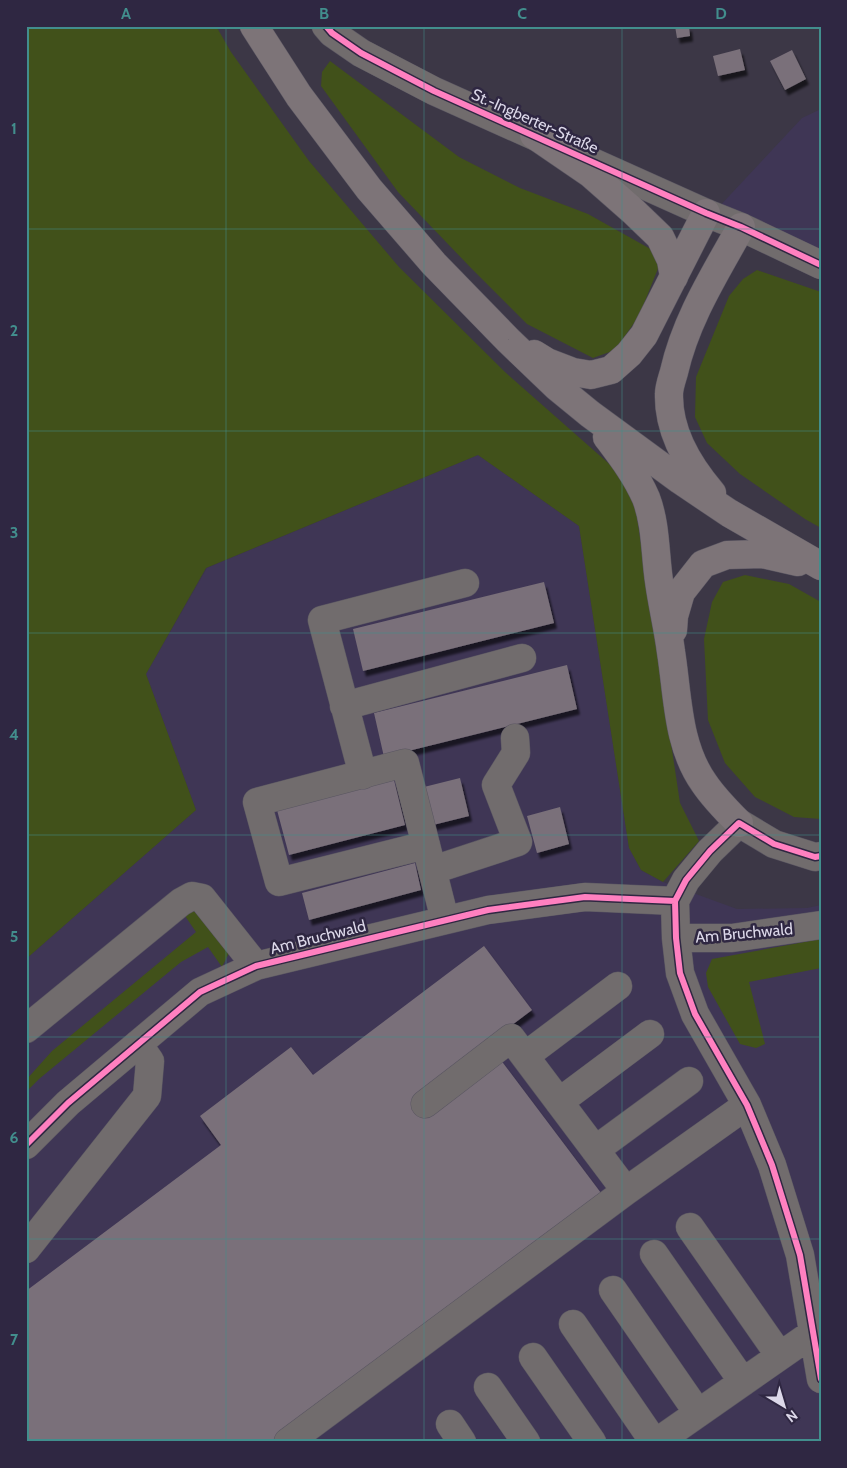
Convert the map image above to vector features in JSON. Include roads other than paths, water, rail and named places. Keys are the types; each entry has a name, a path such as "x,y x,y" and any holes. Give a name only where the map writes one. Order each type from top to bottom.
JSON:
{"main road":[{"path":"254,26 299,96 369,189 434,264 557,387 590,414 680,480 729,513 821,566"},
{"path":"534,135 591,174 660,237 671,260 674,278"},
{"path":"508,340 547,362 573,372 591,375 611,370 629,354 644,335 706,214"},
{"path":"729,513 695,473 681,450 671,416 669,393 678,352 697,306 741,227"},
{"path":"590,414 632,471 646,499 651,517 658,581 671,651 679,720 690,757 703,782 739,823"},
{"path":"671,651 674,616 681,592 703,564 727,555 762,554 821,566"}],"street":[{"name":"St.-Ingberter-Straße","path":"326,26 332,33 361,53 434,91 706,214 741,227 821,265"},
{"path":"363,775 322,620 465,582"},
{"path":"344,706 522,658"},
{"path":"445,920 429,858 405,763 257,802 279,882 429,858 518,842 496,785 516,753 515,738"},
{"path":"739,823 774,844 821,856"},
{"name":"Am Bruchwald","path":"739,823 710,851 686,880 675,901 676,938 732,938 821,925"},
{"path":"26,1029 181,902 192,896 202,898 256,966"},
{"name":"Am Bruchwald","path":"26,1145 68,1103 200,992 256,966 488,910 585,896 675,901"},
{"path":"676,938 680,973 695,1014 746,1105 772,1165 800,1255 821,1379"},
{"path":"525,1056 618,986"},
{"path":"559,1102 650,1034"},
{"path":"425,1104 511,1038 626,1191"},
{"path":"26,1249 147,1096 150,1061 138,1044"},
{"path":"596,1150 689,1081"},
{"path":"288,1442 626,1191 746,1105"},
{"path":"690,1226 780,1356"},
{"path":"654,1254 743,1382"},
{"path":"613,1290 698,1413"},
{"path":"573,1324 656,1442 813,1334"},
{"path":"533,1357 592,1442"},
{"path":"488,1387 526,1442"}]}
